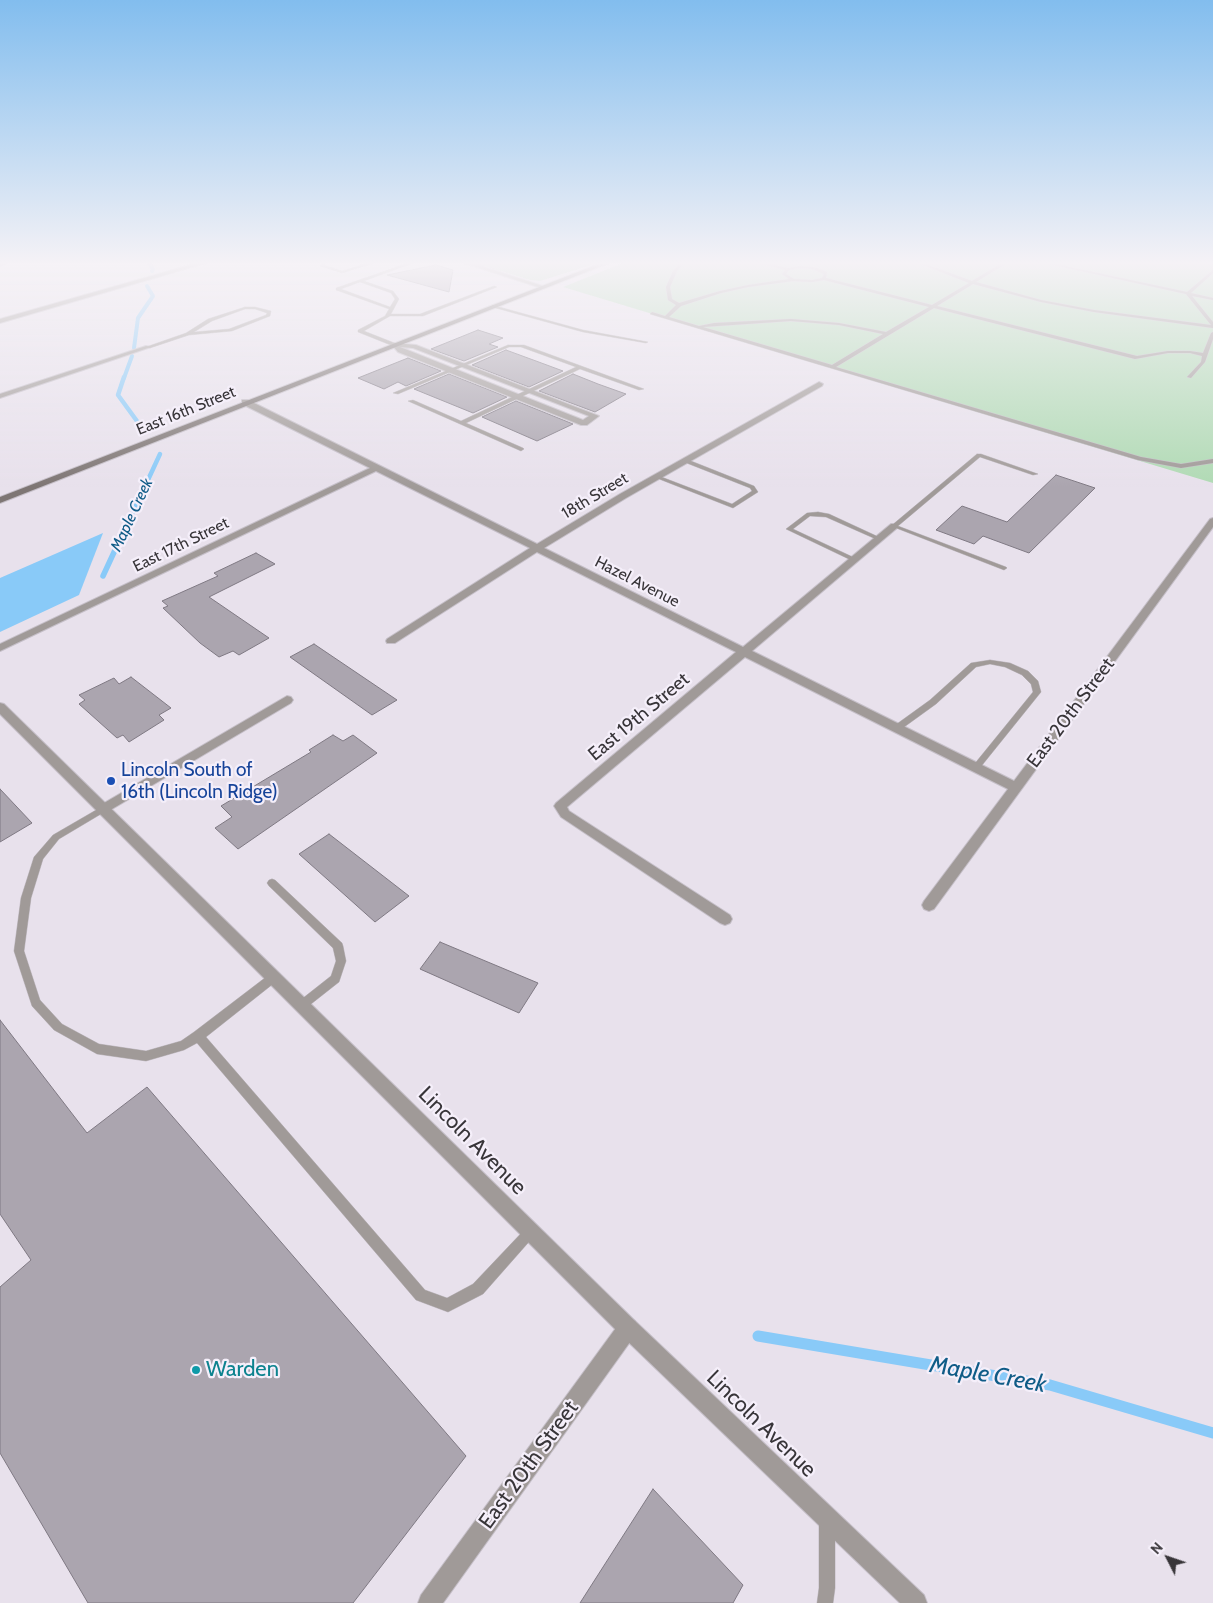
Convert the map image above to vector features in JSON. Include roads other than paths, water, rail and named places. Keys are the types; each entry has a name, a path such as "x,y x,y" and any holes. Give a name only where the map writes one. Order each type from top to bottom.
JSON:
{"main road":[{"name":"East 16th Street","path":"0,500 413,338"}],"street":[{"path":"395,345 414,346 595,416 584,423 400,351 395,345"},
{"path":"0,396 148,347"},
{"name":"18th Street","path":"391,641 537,548 656,477 819,384"},
{"name":"Hazel Avenue","path":"246,402 1016,788"},
{"name":"East 17th Street","path":"0,648 376,468"},
{"name":"East 20th Street","path":"929,904 1213,521"},
{"name":"East 19th Street","path":"725,919 565,814 560,806 894,526"},
{"path":"103,809 287,700"},
{"name":"Lincoln Avenue","path":"0,707 628,1328 916,1603"},
{"name":"East 20th Street","path":"429,1603 628,1328"}],"lane":[{"path":"148,347 176,338"},
{"path":"377,338 395,345"},
{"path":"622,338 646,342"},
{"path":"734,338 1140,459 1181,466 1213,461"},
{"path":"832,367 882,338"},
{"path":"1048,338 1110,354 1139,358 1168,352 1190,352 1205,355"},
{"path":"1189,377 1203,362 1211,338"},
{"path":"396,393 508,346 522,346 641,389"},
{"path":"460,422 580,367"},
{"path":"411,401 520,449"},
{"path":"1004,568 894,526 979,456 1035,474"},
{"path":"656,477 733,506 754,492 752,487 686,461"},
{"path":"855,560 789,528 809,514 827,515 880,539"},
{"path":"898,728 933,702 974,665 990,662 1006,665 1025,673 1035,682 1037,692 976,767"},
{"path":"103,809 56,837 39,858 26,898 19,951 36,1003 58,1027 98,1049 146,1056 184,1044 198,1036 274,977"},
{"path":"272,883 338,946 341,961 335,979 302,1005"},
{"path":"198,1036 421,1295 448,1305 478,1290 531,1231"},
{"path":"825,1603 828,1588 827,1518"}],"water":[{"path":"103,533 79,595 0,632 0,578"}],"waterway":[{"name":"Maple Creek","path":"134,348 135,338"},
{"name":"Maple Creek","path":"124,378 132,356"},
{"name":"Maple Creek","path":"124,377 118,395 142,428"},
{"name":"Maple Creek","path":"128,523 160,454"},
{"name":"Maple Creek","path":"103,576 128,522"},
{"name":"Maple Creek","path":"758,1336 1050,1385 1213,1433"}],"place":[{"name":"Lincoln South of 16th (Lincoln Ridge)","path":"111,781"},
{"name":"Warden","path":"196,1370"}]}
